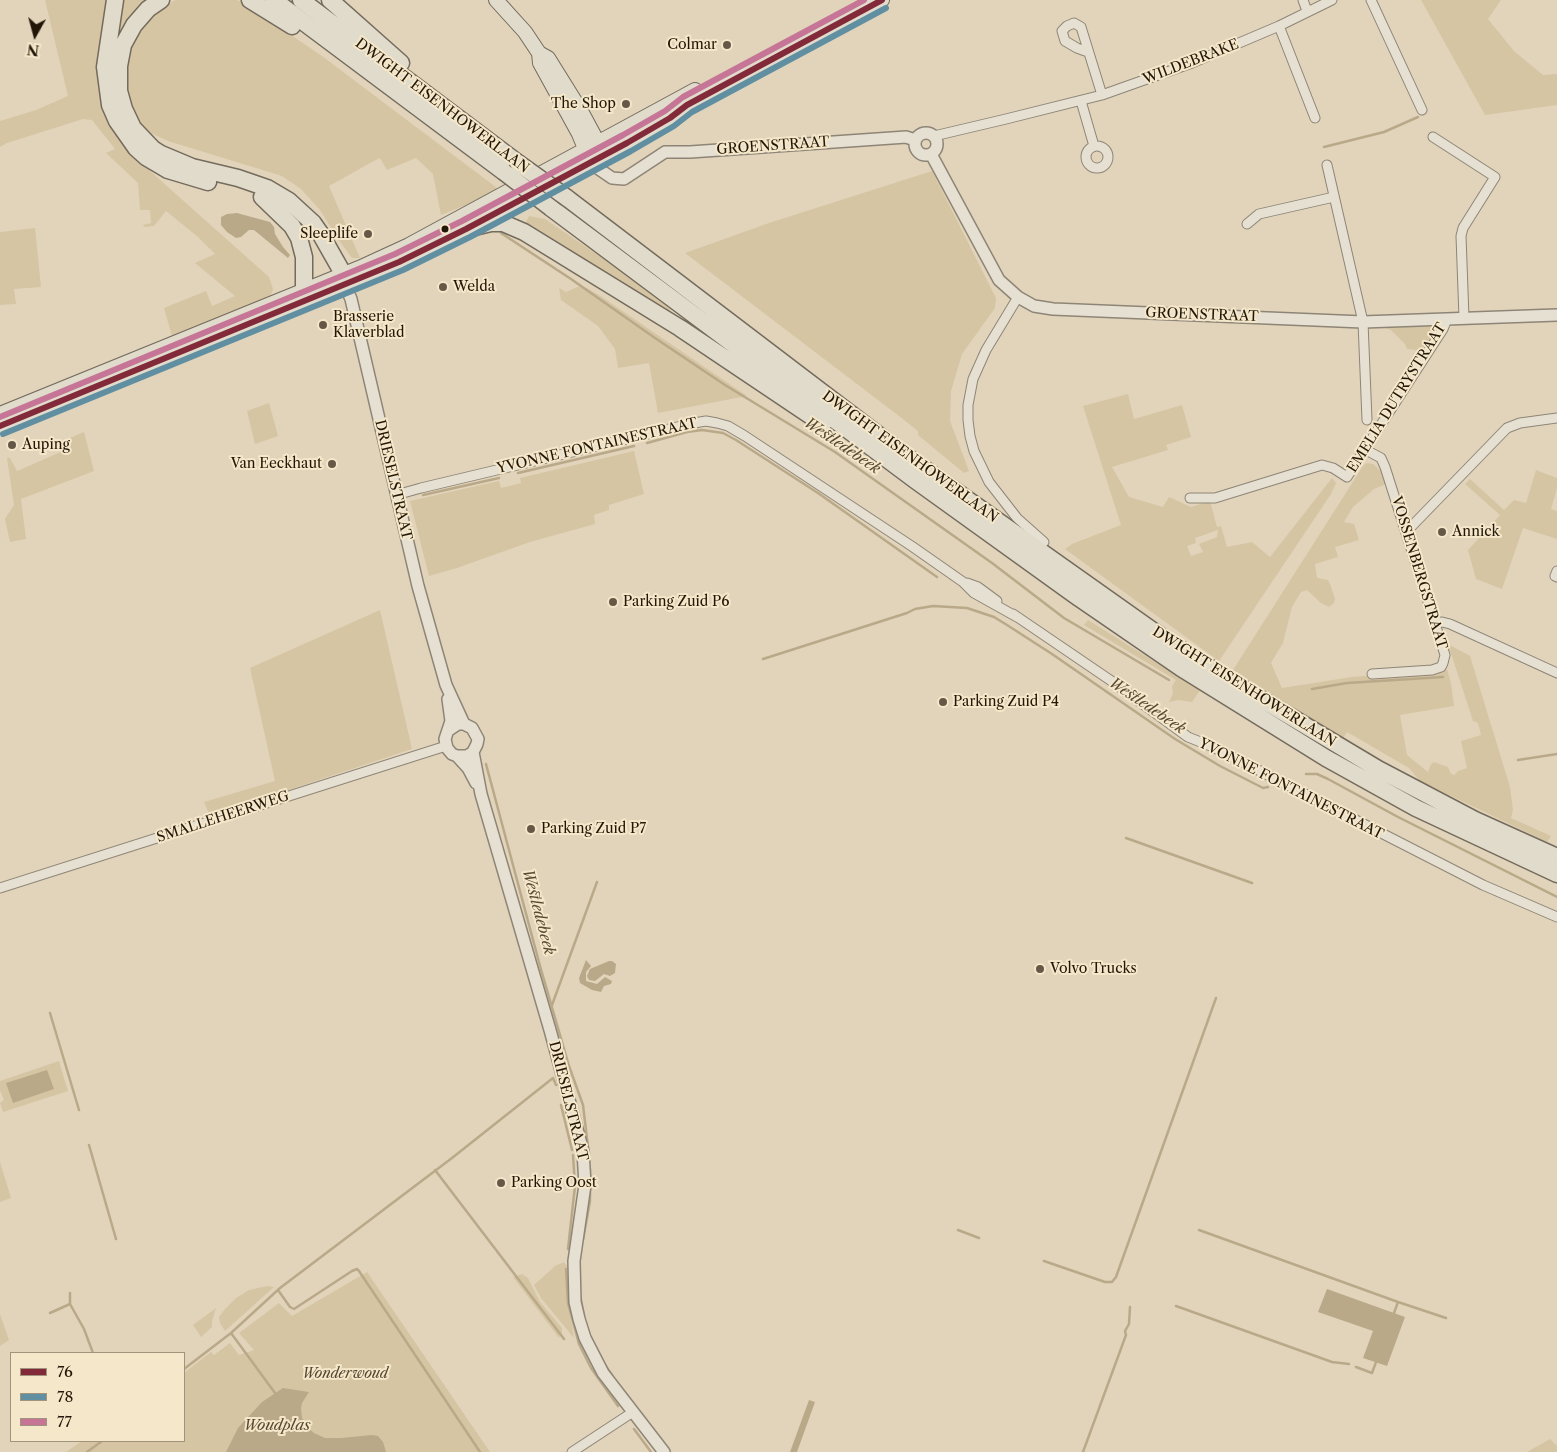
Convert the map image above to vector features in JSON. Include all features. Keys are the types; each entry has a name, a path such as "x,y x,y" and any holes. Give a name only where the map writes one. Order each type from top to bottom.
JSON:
{"highway":[{"path":"115,0 106,67 107,88 110,105 117,121 136,148 146,157 168,170 262,197 279,205 294,216 314,240 334,272 343,281"},
{"path":"161,0 148,9 134,25 123,45 119,66 120,91 124,109 133,128 153,149 161,154 192,166 267,188 289,201 313,223 320,233 341,270 343,281"},
{"path":"250,0 318,44 346,55"},
{"name":"DWIGHT EISENHOWERLAAN","path":"274,0 915,480 1079,598 1181,668 1326,758 1416,808 1557,874"},
{"name":"DWIGHT EISENHOWERLAAN","path":"301,0 446,110 567,198 906,456 1163,638 1234,684 1378,769 1475,820 1557,857"},
{"path":"330,0 424,84 446,110"},
{"path":"262,197 292,226 299,238 304,257 304,291"},
{"path":"466,229 491,223 503,223 524,232 680,328 852,444 915,480"}],"main road":[{"path":"496,0 524,32 539,53 540,63 579,134 594,152"},
{"path":"0,426 10,414 343,281 399,262 466,229 594,152 863,0"},
{"path":"173,349 304,291 343,281 438,230 594,152 670,118 687,105 882,0"}],"street":[{"path":"1303,0 1308,11"},
{"name":"WILDEBRAKE","path":"934,136 1102,95 1192,63 1279,26 1332,0"},
{"path":"1371,0 1422,110"},
{"path":"1279,26 1315,118"},
{"path":"1088,52 1102,95"},
{"path":"1081,101 1094,146"},
{"path":"924,133 934,136 938,146 935,151 924,155 917,152 915,140 920,134 924,133"},
{"path":"1433,136 1495,177 1463,228 1461,236 1464,318"},
{"name":"GROENSTRAAT","path":"594,152 597,168 612,178 624,179 666,152 906,137 915,140"},
{"name":"GROENSTRAAT","path":"931,154 999,280 1018,297 1034,306 1053,309 1363,322 1557,316"},
{"name":"EMELIA DUTRYSTRAAT","path":"1327,165 1363,322 1367,420"},
{"path":"1247,224 1259,214 1334,197"},
{"name":"DRIESELSTRAAT","path":"343,281 351,299 418,586 446,685 451,721 445,738 446,746 452,754 458,756 472,773 481,794"},
{"path":"1018,297 986,350 973,379 969,398 968,420 974,450 989,482 1017,518 1044,542"},
{"name":"EMELIA DUTRYSTRAAT","path":"1190,498 1215,498 1322,465 1333,468 1347,478 1443,329 1447,319"},
{"path":"1406,531 1507,428 1520,423 1557,418"},
{"name":"YVONNE FONTAINESTRAAT","path":"396,495 694,423 706,422 728,426 963,582 974,593 1017,617 1110,680 1188,737 1213,747 1483,885 1557,917"},
{"name":"VOSSENBERGSTRAAT","path":"1366,450 1381,458 1445,655 1444,664 1432,670 1372,674"},
{"path":"1557,571 1555,576 1557,577"},
{"path":"1436,623 1450,624 1557,673"},
{"name":"DRIESELSTRAAT","path":"446,685 464,724 472,728 477,735 477,744 473,752 481,794 550,1030 583,1151 585,1185 574,1261 574,1281 579,1320 594,1358 603,1373 664,1452"},
{"path":"449,730 458,724 464,724"},
{"name":"SMALLEHEERWEG","path":"0,888 446,746"},
{"path":"458,756 467,756 473,752"},
{"path":"572,1452 632,1412"}],"green space":[{"path":"45,0 109,0 99,79 101,101 109,121 131,154 269,277 273,289 270,297 172,336 164,308 206,291 212,306 235,296 195,263 215,254 198,237 166,211 154,226 144,227 143,225 151,223 150,210 140,210 138,183 106,153 115,149 92,120 83,119 7,143 0,147 0,121 36,110 68,96"},
{"path":"122,0 153,0 146,5 111,91"},
{"path":"175,0 237,0 247,5 322,56 501,191 441,215 433,174 416,158 387,170 380,158 329,186 360,258 352,258 320,210 301,189 282,176 168,141 146,131 139,122 127,99 128,54 133,39 151,15"},
{"path":"1421,0 1501,0 1488,19 1514,51 1543,75 1557,74 1557,105 1485,115"},
{"path":"932,171 996,298 995,308 962,354 951,391 950,421 969,471 964,473 918,435 918,431 899,416 685,253 769,223"},
{"path":"529,216 545,219 607,261 671,309 665,315 526,227"},
{"path":"35,228 41,287 14,289 16,304 0,305 0,232"},
{"path":"580,286 602,297 747,396 658,413 649,363 618,368 615,349 598,326 561,300 559,288 566,292"},
{"path":"1436,325 1437,332 1431,337 1427,348 1423,351 1407,349 1405,344 1391,330 1382,327"},
{"path":"1128,394 1134,419 1182,405 1191,437 1166,445 1168,450 1112,467 1129,497 1163,507 1169,497 1191,507 1210,501 1217,527 1221,526 1227,547 1252,542 1270,557 1332,478 1336,483 1331,494 1219,661 1065,549 1072,544 1121,525 1083,406","holes":["1218,530 1217,537 1199,544 1203,552 1191,556 1187,546 1196,543 1195,538"]},
{"path":"269,403 278,436 255,444 247,411"},
{"path":"84,432 94,471 21,499 26,539 10,542 5,519 14,505 7,458 10,458 17,471 63,451 60,442"},
{"path":"634,451 644,494 609,505 609,510 594,515 595,524 530,542 429,576 410,501 499,481 501,488 521,483 520,478"},
{"path":"1367,463 1373,464 1382,472 1386,484 1374,489 1353,507 1344,522 1354,524 1359,540 1335,547 1338,557 1315,564 1317,578 1328,580 1330,584 1335,599 1334,603 1329,607 1321,603 1307,590 1301,592 1292,607 1283,643 1271,663 1282,688 1352,677 1447,669 1454,706 1400,715 1407,755 1428,772 1431,764 1434,762 1448,767 1451,774 1454,775 1458,771 1467,768 1461,741 1481,735 1478,723 1473,721 1448,644 1470,656 1510,787 1513,810 1511,818 1551,836 1547,842 1420,781 1409,768 1347,732 1343,738 1233,670 1363,466"},
{"path":"1536,470 1557,478 1557,488 1551,509 1557,511 1557,539 1523,528 1502,589 1476,579 1468,550 1500,515 1465,484 1470,479 1504,510 1514,500 1526,503"},
{"path":"380,610 412,749 210,816 204,802 275,781 250,668"},
{"path":"1088,620 1200,690 1192,702 1178,700 1169,702 1173,693 1172,686 1176,680 1084,625"},
{"path":"59,1061 68,1091 3,1112 0,1103 4,1100 0,1090 0,1081"},
{"path":"0,1162 11,1198 0,1202"},
{"path":"564,1262 567,1266 567,1294 574,1338 541,1298 534,1285 555,1266"},
{"name":"Wonderwoud","path":"367,1272 490,1452 66,1452 81,1442 185,1442 185,1372 211,1352 214,1355 230,1343 239,1355 254,1350 239,1333 279,1303 292,1316"},
{"path":"522,1274 528,1278 540,1302 562,1328 559,1338 513,1277"},
{"path":"267,1286 274,1287 225,1331 219,1317 225,1309 236,1298 249,1290"},
{"path":"216,1308 212,1327 201,1337 193,1325"},
{"path":"0,1314 9,1340 0,1346"},
{"path":"1550,1439 1557,1446 1557,1452 1527,1452"}],"water":[{"path":"237,213 270,222 274,227 275,234 290,255 288,258 254,230 249,230 241,237 236,238 227,232 221,225 221,217"},
{"path":"586,960 591,966 586,972 586,981 597,984 605,977 612,981 611,984 604,986 601,992 592,990 580,983 579,978"},
{"path":"609,961 616,964 615,973 610,976 604,974 595,981 589,980 587,976 590,969"},
{"path":"47,1070 54,1089 13,1103 6,1083"},
{"path":"1327,1289 1405,1317 1387,1366 1363,1358 1373,1331 1318,1312"},
{"name":"Woudplas","path":"283,1388 309,1392 302,1403 302,1418 307,1427 314,1433 325,1438 378,1436 383,1442 386,1452 226,1452 238,1428 262,1402"},
{"path":"809,1400 815,1402 797,1452 790,1452"}],"waterway":[{"path":"1324,147 1384,132 1418,117"},
{"name":"Westledebeek","path":"501,233 725,385 835,452 992,563 1064,618 1169,680"},
{"path":"647,443 687,432 702,430 723,433 818,493 937,577"},
{"path":"518,473 634,446"},
{"path":"423,495 499,478"},
{"name":"Westledebeek","path":"763,659 915,609 933,606 967,608 994,617 1007,625 1175,739 1220,766 1263,788 1268,787"},
{"path":"1312,689 1347,683 1443,677"},
{"path":"1518,760 1557,754"},
{"name":"Westledebeek","path":"486,764 540,966 569,1066 583,1105 588,1147"},
{"path":"1306,774 1317,774 1328,779 1398,817 1557,897"},
{"path":"1126,838 1252,883"},
{"path":"552,1005 597,882"},
{"path":"1044,1261 1105,1282 1112,1282 1116,1277 1216,998"},
{"path":"50,1013 79,1110"},
{"path":"185,1368 231,1333 280,1288 452,1158 553,1078 556,1085"},
{"path":"561,1105 572,1150"},
{"path":"89,1145 116,1239"},
{"path":"568,1249 575,1186 573,1155"},
{"path":"590,1169 590,1181"},
{"path":"435,1170 564,1339"},
{"path":"583,1240 590,1201 590,1189"},
{"path":"958,1230 979,1238"},
{"path":"1199,1230 1398,1302 1394,1313"},
{"path":"278,1290 290,1307 294,1309 357,1269 480,1452"},
{"path":"566,1269 568,1303 579,1344 591,1368 618,1406"},
{"path":"70,1293 70,1304"},
{"path":"580,1295 584,1315"},
{"path":"1398,1302 1446,1318"},
{"path":"50,1313 70,1304 84,1329 93,1352"},
{"path":"1176,1306 1332,1362 1349,1364"},
{"path":"1083,1452 1126,1335 1125,1331 1129,1324 1130,1307"},
{"path":"231,1333 275,1393"},
{"path":"1356,1367 1372,1373 1376,1362"},
{"path":"605,1365 612,1375"},
{"path":"634,1429 651,1452"},
{"path":"87,1452 101,1442"}],"transit line":[{"name":"77","path":"0,417 395,254 462,221 623,135 665,111 683,97 864,0"},
{"name":"76","path":"0,426 399,262 466,229 627,143 670,118 687,105 882,0"},
{"name":"78","path":"3,434 403,270 470,237 631,151 674,126 692,112 886,8"}],"place":[{"name":"Colmar","path":"727,45"},
{"name":"The Shop","path":"626,104"},
{"name":"Sleeplife","path":"368,234"},
{"name":"Welda","path":"443,287"},
{"name":"Brasserie Klaverblad","path":"323,325"},
{"name":"Auping","path":"12,445"},
{"name":"Van Eeckhaut","path":"332,464"},
{"name":"Annick","path":"1442,532"},
{"name":"Parking Zuid P6","path":"613,602"},
{"name":"Parking Zuid P4","path":"943,702"},
{"name":"Parking Zuid P7","path":"531,829"},
{"name":"Volvo Trucks","path":"1040,969"},
{"name":"Parking Oost","path":"501,1183"}]}
